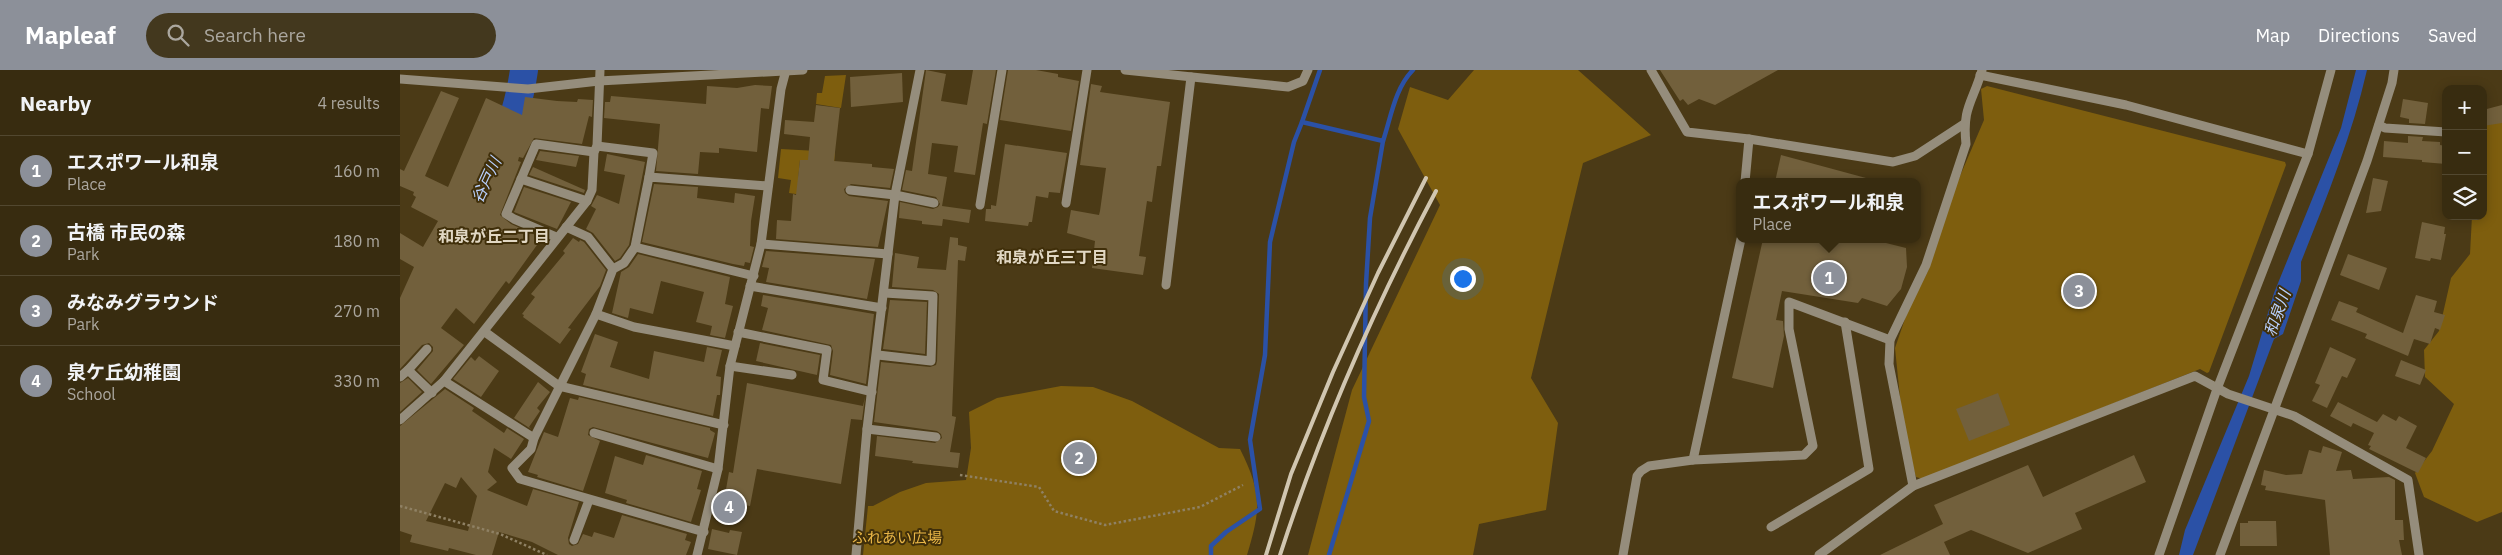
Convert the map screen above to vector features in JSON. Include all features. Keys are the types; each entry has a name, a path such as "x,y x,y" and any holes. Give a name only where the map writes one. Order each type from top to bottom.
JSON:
{"street":[{"path":"400,420 444,381 485,332 556,237 587,201 592,190 600,70"},
{"path":"400,79 528,89 599,81 804,70"},
{"path":"856,555 867,429 878,356 888,254 896,195 920,70"},
{"path":"980,205 1002,70"},
{"path":"1066,203 1087,70"},
{"path":"1125,70 1288,87 1303,81 1308,70"},
{"path":"1651,70 1687,132 1749,139 1893,162 1915,156 1964,124"},
{"path":"2159,555 2216,389 2308,154 2332,70"},
{"path":"2220,555 2379,125 2394,70"},
{"path":"698,555 718,469 730,366 761,244 781,89 786,71"},
{"path":"1913,486 1889,364 1890,340 1926,265 1966,144 1964,124 1967,105 1981,73 2126,105 2308,154"},
{"path":"1166,285 1190,77"},
{"path":"2379,125 2385,128 2442,132"},
{"path":"1746,178 1749,139"},
{"path":"556,237 506,214 536,144 653,153 635,248 624,263 613,269 596,314 534,438 531,449 512,468 520,479 704,532"},
{"path":"649,177 768,186"},
{"path":"521,179 587,201"},
{"path":"850,190 896,195 934,203"},
{"path":"566,227 588,238 613,269"},
{"path":"1694,460 1740,243"},
{"path":"761,244 888,254"},
{"path":"635,248 754,276"},
{"path":"750,286 882,308"},
{"path":"878,356 931,361 933,296 885,293"},
{"path":"1623,555 1639,472 1649,466 1694,460 1804,455 1813,446 1789,329 1789,302 1890,340"},
{"path":"596,314 634,327 735,346"},
{"path":"1771,527 1869,469 1845,322"},
{"path":"485,332 560,386 724,425"},
{"path":"738,332 827,350 823,380 872,392"},
{"path":"400,377 427,349"},
{"path":"730,366 792,375"},
{"path":"408,370 432,393"},
{"path":"1819,555 1913,486 2194,376 2228,394 2264,408 2274,409 2294,416 2408,480 2419,555"},
{"path":"444,381 534,438"},
{"path":"867,429 936,437"},
{"path":"594,433 718,469"},
{"path":"574,540 589,500"}],"path":[{"path":"960,475 1039,487 1054,511 1105,525 1200,507 1243,485"},
{"path":"400,506 500,534 547,555"}],"green space":[{"path":"1474,70 1578,70 1651,135 1583,163 1531,378 1558,423 1546,510 1479,524 1473,555 1308,555 1352,390 1440,205 1398,129 1410,87 1448,100"},
{"path":"846,75 841,108 816,104 817,93 822,93 825,76"},
{"path":"1987,86 2285,162 2286,165 2209,372 2207,373 2200,369 1923,479 1916,477 1904,437 1895,348 1908,310 1928,271 1957,183 1984,120 1981,89"},
{"path":"2502,112 2502,512 2477,522 2424,497 2415,473 2432,451 2454,404 2425,377 2424,350 2439,331 2451,278 2470,254 2472,220 2487,220 2487,123"},
{"path":"781,149 835,152 833,178 826,162 800,160 798,180 816,197 789,193 791,180 778,178"},
{"name":"ふれあい広場","path":"1061,386 1093,387 1132,401 1219,448 1240,449 1256,490 1257,501 1255,525 1247,555 863,555 868,506 873,506 900,492 926,483 966,480 971,448 969,412 997,398"}],"water":[{"name":"和泉川","path":"2356,70 2367,70 2361,95 2338,167 2301,262 2301,281 2283,334 2274,339 2193,555 2179,555 2185,530 2249,376 2274,293 2341,128"}],"building":[{"path":"926,70 946,74 941,101 967,105 973,70 996,70 987,124 983,123 975,175 954,172 958,146 932,143 928,174 947,177 942,206 971,210 969,223 943,219 942,226 922,224 922,221 899,218 900,202 933,209 940,204 936,197 902,190 906,170 912,171"},
{"path":"1008,70 1036,70 1058,74 1058,77 1079,81 1071,131 1000,120"},
{"path":"1660,70 1778,70 1715,105 1699,99 1688,105 1683,99 1680,101"},
{"path":"902,73 903,102 851,107 850,77"},
{"path":"1091,84 1102,86 1100,92 1170,102 1161,166 1157,166 1152,202 1147,201 1139,256 1146,257 1143,275 1092,268 1095,241 1067,233 1071,210 1099,215 1100,211 1106,168 1080,165"},
{"path":"755,85 772,86 769,109 761,108 757,152 719,148 719,153 700,152 698,174 656,171 660,124 604,118 605,102 610,102 611,96 706,104 707,86 737,88"},
{"path":"441,91 459,98 425,176 448,187 486,98 522,115 525,97 577,102 578,99 593,100 592,117 589,116 582,144 534,138 523,158 519,157 518,161 521,162 500,215 511,224 542,238 509,284 506,281 474,324 456,308 441,328 464,345 431,384 417,370 433,351 433,347 429,343 422,345 400,369 400,298 414,267 400,259 400,233 423,247 438,221 411,207 416,197 413,195 414,192 400,186 400,169 404,171"},
{"path":"2403,99 2428,103 2425,124 2409,123 2409,119 2400,117"},
{"path":"816,105 840,108 834,161 872,164 872,167 894,169 890,188 851,184 844,189 845,193 849,196 888,201 878,247 776,239 777,220 791,221 793,194 796,195 800,160 808,160 810,137 784,134 785,120 814,122"},
{"path":"2502,105 2502,123 2487,125 2487,109"},
{"path":"2408,136 2423,137 2422,141 2440,142 2440,145 2442,145 2442,164 2383,157 2384,141 2408,143"},
{"path":"1005,144 1067,153 1060,193 1049,192 1048,198 1036,196 1032,222 1029,222 1028,226 985,221 986,209 991,209 991,205 996,206"},
{"path":"540,151 579,156 576,167 536,160"},
{"path":"607,154 645,162 629,245 620,258 615,261 593,233 586,229 596,209 591,206 597,195 619,204 625,175 604,171"},
{"path":"1781,155 1866,178 1776,178"},
{"path":"533,167 585,190 584,193 529,175"},
{"path":"2373,178 2388,181 2381,211 2366,213"},
{"path":"654,184 698,187 697,198 734,203 735,193 755,196 750,246 754,247 750,263 745,262 744,266 733,264 642,242"},
{"path":"524,187 571,202 557,229 514,212"},
{"path":"2422,222 2445,227 2444,234 2446,234 2441,260 2431,258 2430,261 2415,258"},
{"path":"950,237 958,238 958,245 967,247 965,261 958,260 952,416 956,417 950,452 960,453 958,468 912,463 913,461 875,456 877,436 935,443 942,438 941,434 937,431 874,422 881,362 930,367 936,365 937,361 939,294 933,290 892,287 895,253 919,257 917,268 946,270"},
{"path":"573,238 579,242 580,240 584,242 606,270 600,286 568,328 571,329 560,344 523,317 524,315 522,314 535,297 531,294 565,253 563,251"},
{"path":"1762,243 1886,243 1906,248 1907,267 1901,289 1887,306 1862,298 1858,303 1782,291 1776,320 1783,321 1784,336 1773,388 1732,378"},
{"path":"766,251 875,259 867,299 766,282 769,268 762,267"},
{"path":"638,254 730,277 725,304 733,306 725,338 710,335 712,326 696,322 704,292 661,281 653,314 630,308 628,318 612,313 621,272 629,267"},
{"path":"2348,254 2387,268 2379,290 2340,275"},
{"path":"763,295 874,314 866,384 830,375 833,351 831,345 762,330 768,308 761,306"},
{"path":"2416,295 2437,301 2434,312 2445,315 2440,330 2435,328 2430,344 2414,339 2408,356 2365,338 2367,334 2331,320 2339,301 2358,308 2356,312 2403,333"},
{"path":"890,300 927,302 925,354 883,349"},
{"path":"595,334 618,342 610,367 649,379 654,351 704,362 707,347 722,350 716,376 721,377 720,395 717,395 713,416 583,385 586,374 581,372"},
{"path":"760,343 820,355 817,375 756,361"},
{"path":"2330,347 2356,359 2347,378 2342,376 2327,408 2312,401 2320,385 2315,383"},
{"path":"479,356 499,371 481,397 453,379 471,357 475,361"},
{"path":"2401,360 2426,370 2420,385 2395,376"},
{"path":"408,378 422,392 400,412 400,383"},
{"path":"538,382 550,392 537,408 540,411 529,427 531,429 514,418"},
{"path":"747,383 863,406 865,397 862,420 851,419 841,484 757,469 750,506 724,501 729,472 733,473"},
{"path":"445,389 474,408 472,411 504,433 507,428 524,439 511,459 494,448 488,472 497,482 487,490 527,506 533,489 579,502 568,538 569,544 572,546 578,544 583,534 592,537 594,532 614,538 622,515 687,534 685,540 691,542 686,555 558,555 532,542 499,532 492,555 476,555 449,548 448,551 410,542 412,535 400,531 400,426","holes":["461,477 477,496 468,531 426,521 445,483 456,488"]},
{"path":"1998,393 2010,425 1969,441 1956,409"},
{"path":"579,397 710,428 715,433 708,458 593,427 589,429 588,435 600,441 583,491 537,477 538,475 528,472 544,432 558,437 570,398 578,400"},
{"path":"2338,402 2377,422 2383,414 2396,421 2399,416 2417,426 2406,448 2426,458 2418,473 2369,449 2371,446 2368,445 2374,433 2353,423 2351,427 2330,416"},
{"path":"2323,446 2342,452 2336,471 2351,470 2353,479 2389,477 2395,480 2395,520 2403,520 2404,540 2399,540 2402,555 2330,555 2325,500 2265,490 2266,486 2261,485 2264,470 2286,475 2302,474 2309,450 2321,453"},
{"path":"646,455 702,471 697,489 701,490 691,522 626,503 627,500 605,493 615,456 643,465"},
{"path":"2134,455 2146,482 2075,513 2082,529 2028,553 1971,530 1944,542 1950,555 1880,555 1943,524 1934,505 2028,465 2043,497"},
{"path":"2248,521 2276,521 2277,546 2240,546 2240,523 2248,523"},
{"path":"712,529 729,533 730,530 742,532 737,555 708,549"}],"waterway":[{"name":"谷戸川","path":"501,147 516,110 524,70"},
{"path":"1302,122 1320,70"},
{"path":"1211,555 1211,546 1226,532 1260,509 1250,440 1265,355 1270,242 1294,142 1302,122 1383,141 1398,94 1413,70"},
{"path":"1329,555 1369,421 1364,397 1366,284 1370,218 1383,141"}],"railway":[{"path":"1266,555 1291,474 1333,372 1378,273 1426,178"},
{"path":"1280,555 1313,460 1350,369 1391,280 1436,191"}],"place":[{"name":"エスポワール和泉","path":"1829,278"},
{"name":"みなみグラウンド","path":"2079,291"},
{"name":"古橋 市民の森","path":"1079,458"},
{"name":"泉ケ丘幼稚園","path":"729,507"}],"district":[{"name":"和泉が丘二丁目","path":"494,236"},
{"name":"和泉が丘三丁目","path":"1052,257"}]}
